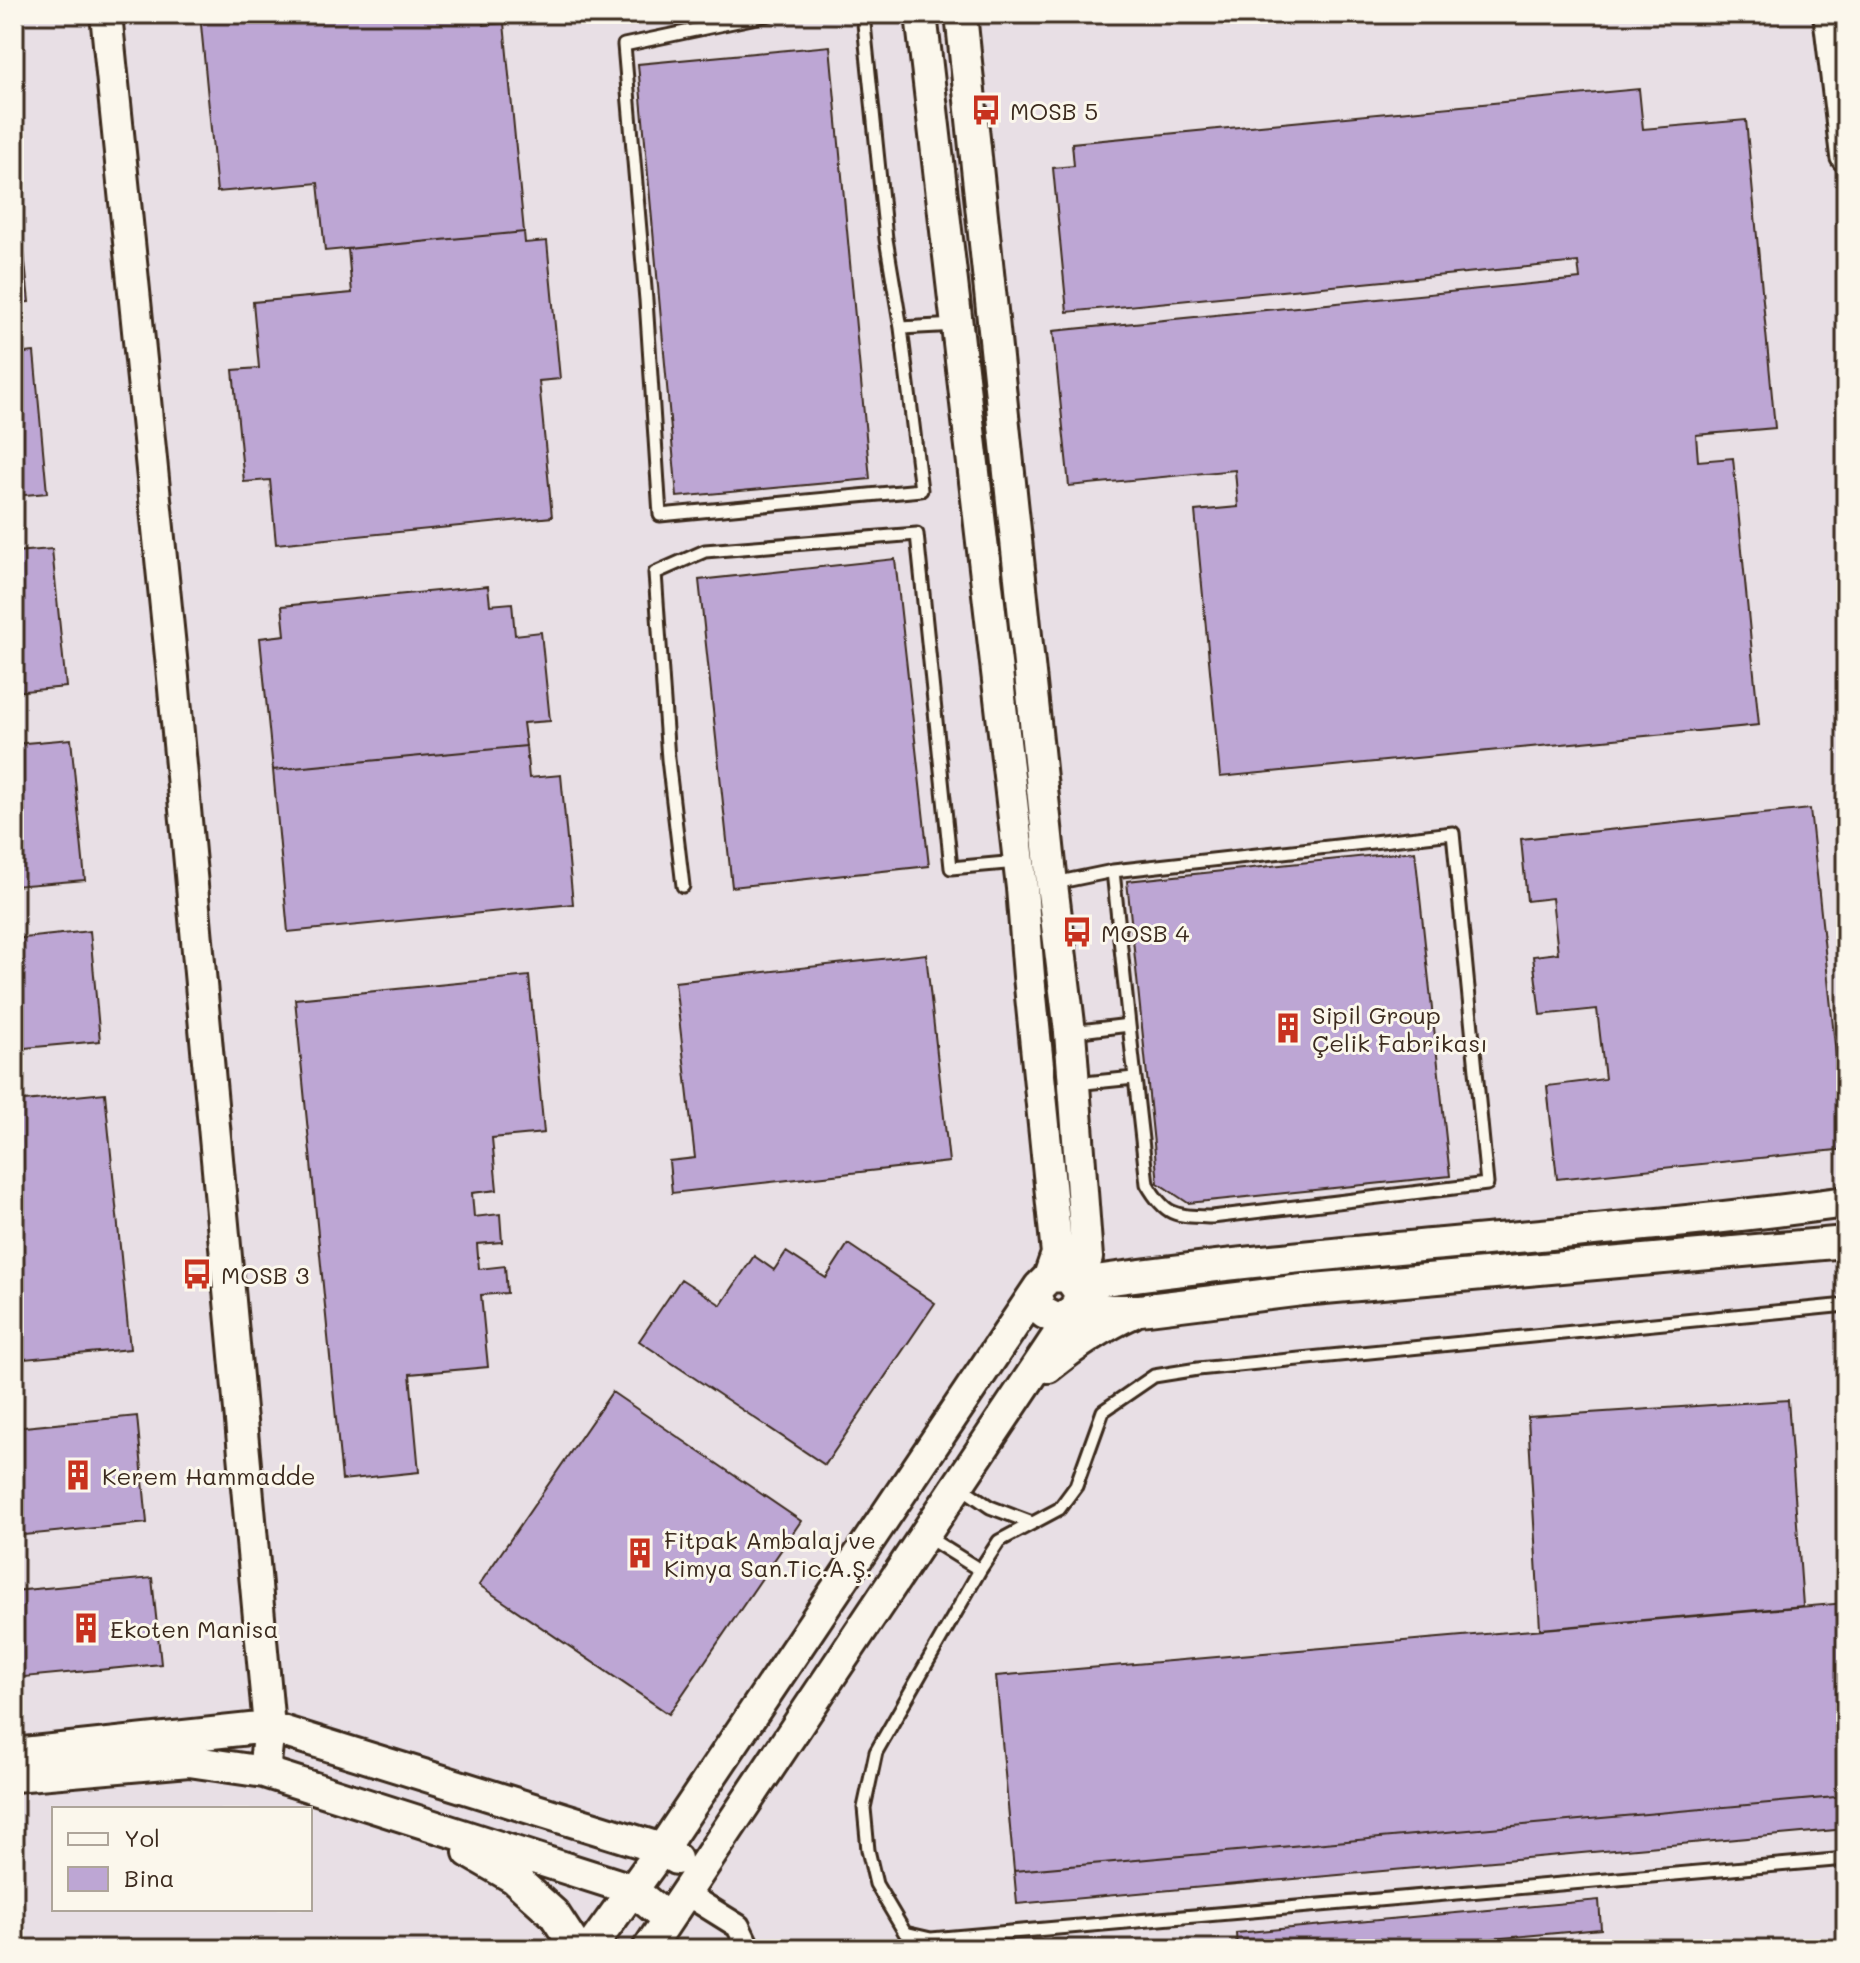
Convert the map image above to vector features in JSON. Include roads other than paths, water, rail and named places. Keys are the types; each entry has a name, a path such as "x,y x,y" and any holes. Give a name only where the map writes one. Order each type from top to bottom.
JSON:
{"street":[{"path":"106,14 172,667 269,1727 264,1772"},
{"path":"648,1949 1025,1386 1060,1290 1020,875 921,14"},
{"path":"590,1949 1060,1290 1087,1258 1070,1032 961,14"},
{"path":"1829,14 1846,156"},
{"path":"1020,875 1052,884"},
{"path":"1082,1202 1107,1252 1125,1264 1158,1272"},
{"path":"1060,1290 1158,1272 1761,1214 1846,1202"},
{"path":"1025,1386 1075,1345 1106,1325 1140,1310 1302,1290 1846,1242"},
{"path":"1060,1290 1140,1310"},
{"path":"14,1754 269,1727 662,1849 691,1884 738,1926 749,1949"},
{"path":"14,1776 189,1761 264,1772 631,1889 668,1919"},
{"path":"422,1824 514,1878 554,1914 577,1949"}],"lane":[{"path":"771,14 624,45 646,300 660,515 921,490 901,328 886,239 863,14"},
{"path":"901,328 957,325"},
{"path":"683,886 668,759 655,573 705,551 917,534 951,868 1020,875"},
{"path":"1052,884 1113,871 1453,833 1487,1184 1212,1217 1182,1216 1159,1205 1147,1184 1113,871"},
{"path":"1070,1032 1129,1025"},
{"path":"1075,1084 1134,1078"},
{"path":"1846,1305 1198,1369 1154,1376 1103,1411 1076,1486 1059,1509 999,1541 876,1752 864,1808 868,1850 876,1884 905,1933 931,1939 1846,1859"},
{"path":"957,1485 990,1507 1032,1523"},
{"path":"924,1535 980,1570"}],"place":[{"name":"MOSB 5","path":"986,110"},
{"name":"MOSB 4","path":"1077,932"},
{"name":"Sipil Group Çelik Fabrikası","path":"1288,1028"},
{"name":"MOSB 3","path":"197,1274"},
{"name":"Kerem Hammadde","path":"78,1475"},
{"name":"Fitpak Ambalaj ve Kimya San.Tic.A.Ş.","path":"640,1553"},
{"name":"Ekoten Manisa","path":"86,1628"}]}
